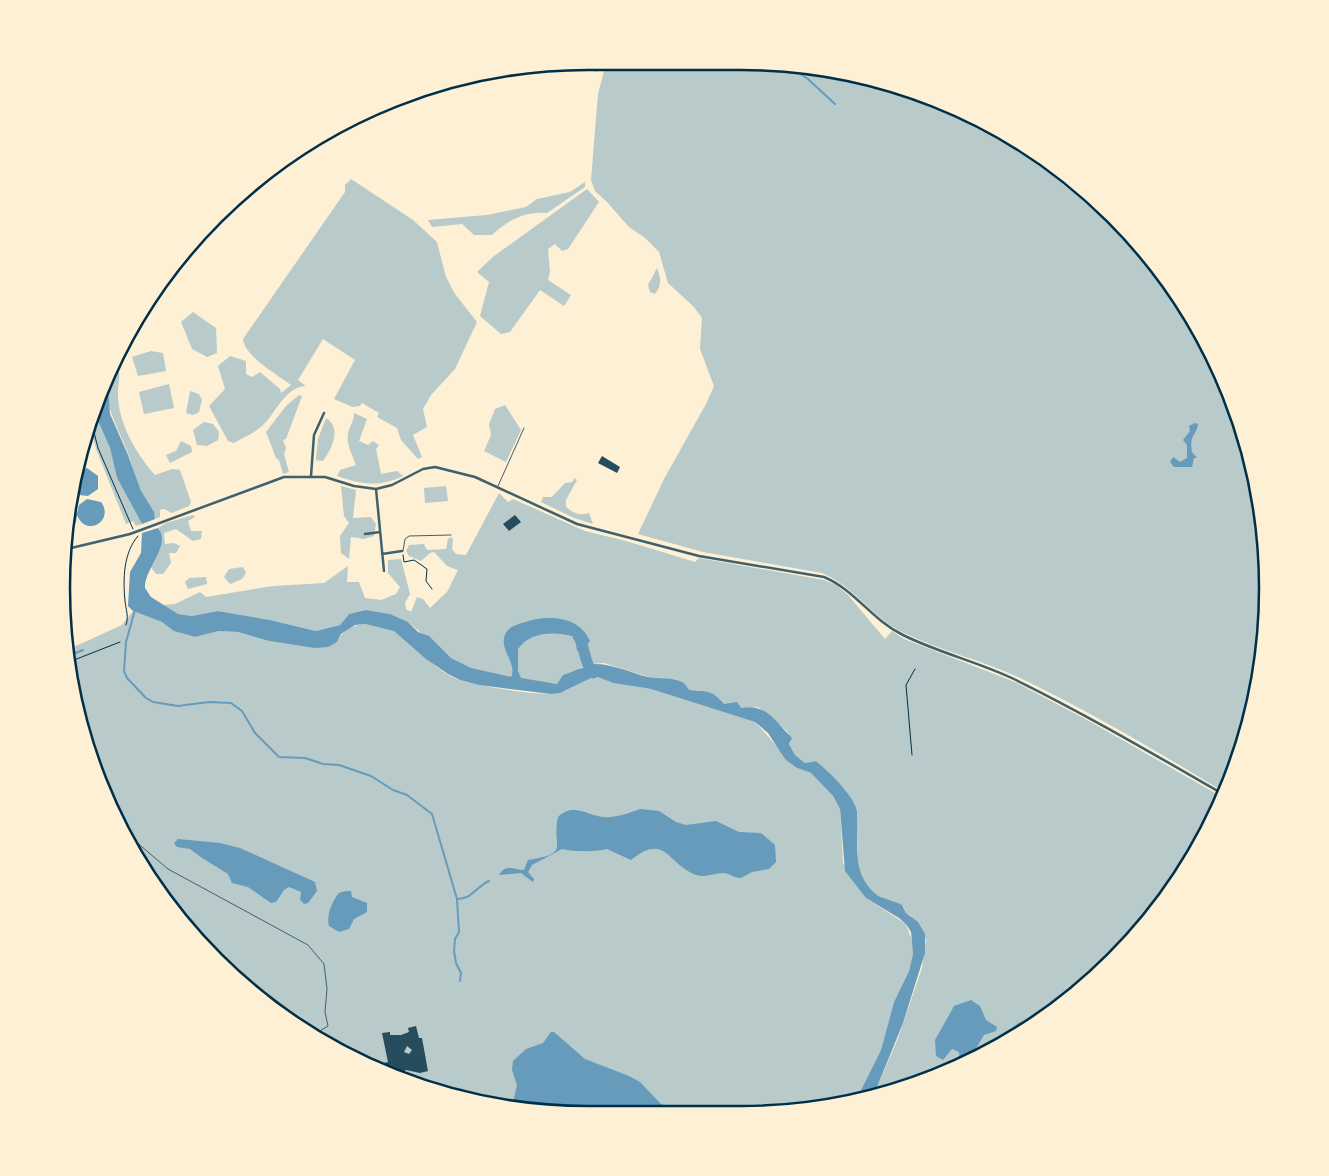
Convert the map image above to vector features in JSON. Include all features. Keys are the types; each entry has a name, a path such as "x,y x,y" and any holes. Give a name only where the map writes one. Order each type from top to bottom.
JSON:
{"street":[{"path":"311,476 313,443 324,413"},
{"path":"72,548 135,532 284,477 311,476 376,489 392,485 423,469 435,467 463,473 498,486 577,524 699,556 803,572 830,579 842,585 880,622 902,635 1016,680 1099,723 1218,791"},
{"path":"376,489 384,570"},
{"path":"365,534 380,532"},
{"path":"382,554 402,551"}],"lane":[{"path":"498,486 524,428"},
{"path":"402,551 405,539 409,536 451,535"},
{"path":"136,842 168,869 308,945 324,964 327,990 325,1012 328,1024 319,1031"}],"path":[{"path":"94,432 98,448 138,536 131,543 125,575 128,620 126,625"},
{"path":"402,551 404,562 414,560 428,569 426,581 432,589"},
{"path":"75,660 120,642"},
{"path":"912,755 906,685 915,669"}],"shaded area":[{"path":"601,70 775,71 809,74 842,80 908,97 970,123 1029,157 1083,199 1130,246 1172,300 1206,359 1232,421 1249,487 1255,520 1259,588 1255,656 1249,689 1232,755 1219,789 1122,732 1018,677 904,633 882,619 844,586 822,573 703,552 638,534 664,479 714,386 700,349 702,318 694,307 668,283 659,252 645,238 629,227 595,191 591,180 598,94 604,71"},
{"path":"351,179 413,220 437,242 446,277 455,294 477,322 455,369 431,395 423,409 427,427 413,435 422,457 418,459 401,440 397,428 377,417 379,413 362,403 360,406 353,407 334,399 355,360 323,339 298,380 306,386 292,391 286,396 267,421 256,431 234,443 228,441 209,406 225,389 218,366 230,356 246,361 246,374 252,377 260,372 280,389 281,393 291,385 256,359 245,346 243,339 345,192 345,185"},
{"path":"585,182 585,187 547,213 524,215 504,225 492,235 474,235 462,224 432,227 428,220 487,215 526,207 537,199 570,192"},
{"path":"587,189 599,202 568,249 562,251 555,244 548,249 550,271 548,280 571,295 564,306 540,290 510,332 501,334 480,316 489,282 477,272 494,256"},
{"path":"657,268 660,281 659,288 655,294 650,292 648,285"},
{"path":"193,312 216,328 217,353 207,357 192,349 181,322"},
{"path":"151,351 163,353 166,371 138,376 132,357"},
{"path":"118,369 118,395 121,416 135,448 155,475 172,469 180,470 191,502 189,506 172,513 164,509 160,510 160,517 155,519 141,492 110,409 108,394"},
{"path":"169,384 174,408 144,414 139,392"},
{"path":"190,391 199,394 202,400 199,412 193,415 186,413"},
{"path":"299,395 302,396 286,439 283,440 286,448 284,454 289,472 283,474 279,460 276,458 266,432 286,406"},
{"path":"505,405 521,430 506,462 484,451 491,435 489,424 495,409"},
{"path":"354,413 367,419 359,441 368,445 373,441 379,445 376,449 381,474 397,471 403,476 386,482 362,483 337,476 340,470 356,465 348,441"},
{"path":"99,417 110,448 117,478 142,524 136,526 133,521 126,524 96,449 93,436"},
{"path":"326,418 334,427 334,439 330,451 323,461 316,460 318,439"},
{"path":"204,422 213,424 219,432 218,440 207,446 197,445 193,430"},
{"path":"181,441 191,446 192,452 170,463 166,455 176,451"},
{"path":"575,478 577,480 566,500 566,507 576,513 589,513 593,524 574,518 541,502 543,497 552,497 565,483 572,482"},
{"path":"341,486 356,490 353,518 371,517 376,524 374,536 364,539 351,537 349,559 341,553 340,536 349,523 344,516"},
{"path":"446,486 448,501 425,503 424,488"},
{"path":"499,493 508,502 513,499 585,531 695,562 699,558 824,580 836,585 848,595 885,639 892,631 904,639 1015,682 1089,721 1216,794 1190,847 1172,876 1130,930 1083,977 1029,1019 1000,1037 939,1067 908,1079 877,1087 898,1038 922,968 926,940 903,906 879,896 869,889 863,879 858,857 857,811 851,798 840,784 816,761 805,763 795,755 789,744 791,741 787,731 758,707 741,708 724,704 698,690 690,690 681,682 649,677 604,663 591,664 589,668 582,668 572,674 567,674 557,684 498,676 471,669 451,658 408,622 390,614 366,610 349,614 340,625 316,631 270,620 218,611 192,616 178,614 162,605 175,604 200,592 206,597 273,586 324,583 348,566 347,582 359,582 365,598 381,600 396,594 400,587 388,573 388,560 401,559 410,594 405,603 406,609 411,612 417,597 423,599 430,608 447,592 458,570 447,566 434,552 421,561 409,556 406,551 409,545 424,544 427,550 446,549 448,539 451,537 453,539 452,549 456,554 466,555"},
{"path":"193,515 195,517 188,521 191,531 202,531 201,539 193,541 176,529 164,533 165,544 174,543 180,546 176,553 169,553 171,563 163,574 156,574 151,567 160,530 158,528 166,523"},
{"path":"243,567 246,573 242,579 230,584 224,577 229,569"},
{"path":"206,577 207,584 188,589 185,582 189,578"},
{"path":"133,611 162,622 181,633 195,637 219,631 238,632 269,641 314,648 337,642 348,629 355,626 363,624 380,625 396,632 436,666 454,678 463,681 513,691 541,694 561,692 595,676 613,683 651,689 755,722 797,768 811,773 833,796 840,809 843,863 866,898 906,924 912,941 913,954 909,971 894,1002 881,1050 860,1092 809,1102 775,1105 588,1106 520,1102 487,1096 421,1079 359,1053 300,1019 246,977 199,930 157,876 123,817 97,755 80,689 73,647 122,625"}],"water":[{"path":"108,392 110,414 141,491 154,512 155,519 142,524 117,478 110,448 98,419"},
{"path":"1195,423 1198,424 1191,446 1192,452 1197,458 1194,458 1192,467 1174,467 1170,462 1173,457 1180,462 1187,458 1187,445 1183,440 1190,431 1189,426"},
{"path":"87,468 98,476 98,489 88,496 79,494 84,469"},
{"path":"87,499 101,502 104,509 102,521 92,526 87,525 81,522 77,515 74,524 75,512 77,514 79,505"},
{"path":"158,528 162,542 145,588 151,597 178,614 192,616 218,611 270,620 316,631 340,625 349,614 366,610 390,614 408,622 418,632 429,636 451,658 471,668 511,677 512,666 504,644 507,631 515,625 531,620 560,619 578,626 585,632 590,641 583,650 577,651 575,637 568,635 552,633 529,639 518,649 518,671 521,678 557,684 563,675 579,669 589,668 591,664 606,665 648,677 678,680 690,690 713,694 724,704 737,702 741,708 758,708 770,715 792,738 789,744 795,755 805,763 816,761 827,770 851,798 857,811 859,867 862,877 868,886 877,895 902,905 906,913 918,922 925,934 925,953 903,1023 877,1087 860,1092 881,1050 894,1002 909,971 913,954 911,932 899,918 866,898 845,871 840,809 833,796 811,773 797,768 785,759 768,733 755,722 651,689 613,683 595,676 560,693 551,694 479,685 460,680 448,674 426,659 394,631 366,624 355,625 341,634 337,642 328,647 314,648 269,641 238,632 219,631 195,637 174,631 162,622 133,611 128,606 130,572 141,553 142,533"},
{"path":"640,809 659,811 676,822 686,825 716,821 739,832 761,833 775,845 776,862 769,869 752,872 741,878 723,873 700,876 686,870 666,853 659,850 652,849 643,852 631,860 607,849 572,851 562,849 532,865 528,872 534,879 533,882 521,873 499,875 507,868 524,870 528,860 550,855 555,851 557,847 558,817 564,813 575,810 609,817"},
{"path":"178,839 220,843 240,848 315,882 317,891 308,903 304,904 300,900 301,892 289,887 284,890 276,902 271,903 248,887 232,883 228,874 190,849 177,847 174,843"},
{"path":"351,891 352,897 367,903 367,912 354,919 349,929 339,932 329,926 330,909 338,894"},
{"path":"971,1000 980,1006 986,1020 997,1027 996,1031 984,1035 975,1050 960,1058 959,1052 952,1049 943,1060 936,1056 935,1040 954,1006"},
{"path":"1028,1019 1012,1029 1018,1023"},
{"path":"551,1032 554,1032 585,1059 640,1082 661,1104 667,1106 554,1105 513,1101 517,1085 512,1070 513,1061 526,1049 543,1043"}],"building":[{"path":"602,456 620,467 617,473 598,463"},
{"path":"515,515 521,522 509,531 503,524"},
{"path":"416,1026 419,1038 422,1038 428,1071 420,1073 406,1070 403,1072 384,1064 388,1062 382,1033 390,1032 390,1035 401,1035 409,1032 408,1028","holes":["407,1046 412,1050 409,1054 404,1052"]}],"waterway":[{"path":"799,73 808,79"},
{"path":"809,80 835,104"},
{"path":"135,610 126,642 124,671 127,678 146,698 153,702 178,706 209,702 231,703 242,711 255,733 279,757 305,758 323,764 339,765 371,776 393,790 407,795 432,814 457,899 459,932 455,939 454,951 456,963 461,973 460,981"},
{"path":"578,636 593,673"},
{"path":"74,654 83,650"},
{"path":"457,899 470,895 489,881"}]}
